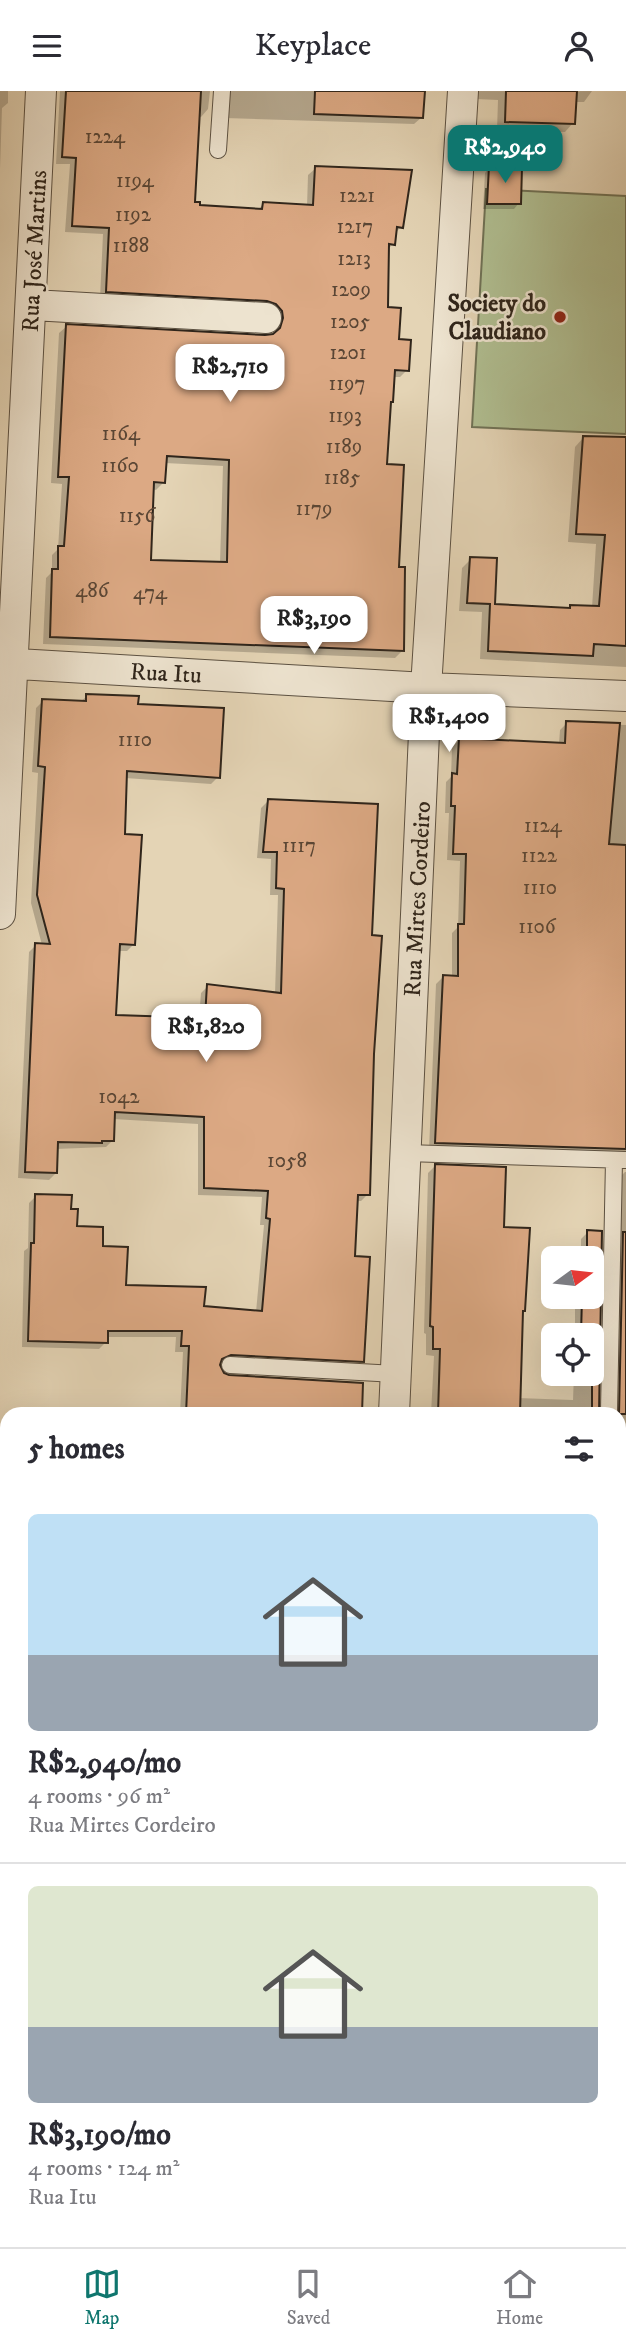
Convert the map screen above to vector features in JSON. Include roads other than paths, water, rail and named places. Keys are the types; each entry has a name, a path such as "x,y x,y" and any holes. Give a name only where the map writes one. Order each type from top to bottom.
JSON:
{"street":[{"name":"Rua José Martins","path":"0,913 6,663 32,305 41,91"},
{"name":"Rua Mirtes Cordeiro","path":"394,1407 426,688 463,91"},
{"path":"32,305 266,318"},
{"name":"Rua Itu","path":"6,663 426,688 626,696"}],"lane":[{"path":"218,150 222,91"},
{"path":"406,1153 620,1160 609,1407"},
{"path":"230,1365 396,1374"}],"place":[{"name":"Society do Claudiano","path":"560,317"}]}
